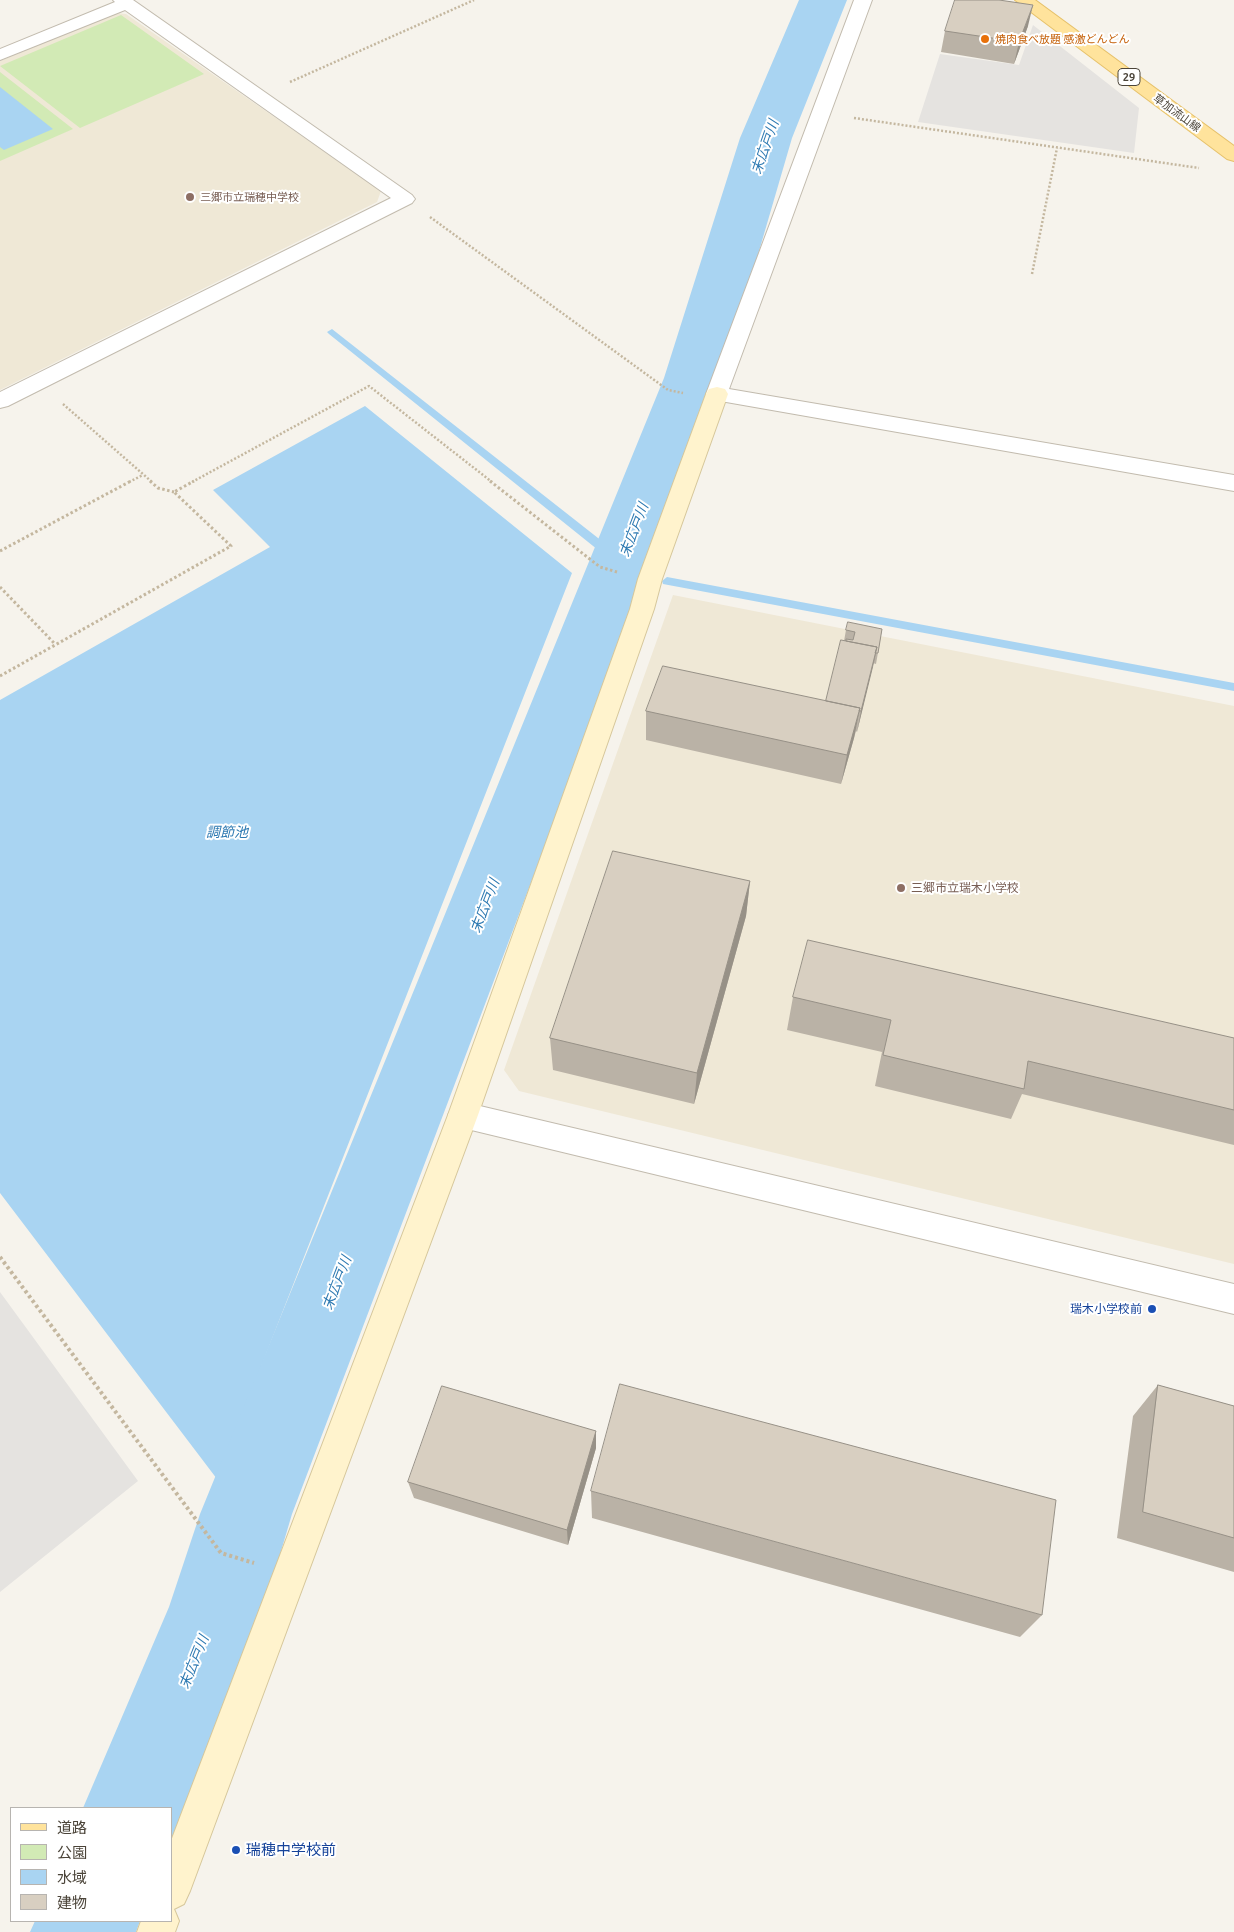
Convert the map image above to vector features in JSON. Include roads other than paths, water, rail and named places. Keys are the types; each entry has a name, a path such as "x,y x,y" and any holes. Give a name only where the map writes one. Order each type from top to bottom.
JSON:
{"main road":[{"name":"草加流山線","path":"1024,0 1234,155"}],"street":[{"path":"172,1888 463,1114 642,608 656,561 863,0"},
{"path":"0,55 125,2 406,199 0,401"},
{"path":"717,394 1234,483"},
{"path":"463,1114 1234,1299"}],"water":[{"path":"0,87 53,129 4,150 0,147"},
{"name":"調節池","path":"365,406 572,573 217,1479 0,1193 0,700 270,547 213,490"}],"waterway":[{"name":"末広戸川","path":"134,1807 215,1612 246,1514 693,378 766,138 823,0"},
{"path":"332,332 622,563"},
{"path":"667,581 1234,687"},
{"name":"末広戸川","path":"83,1932 88,1922"}],"place":[{"name":"焼肉食べ放題 感激どんどん","path":"985,39"},
{"name":"三郷市立瑞穂中学校","path":"190,197"},
{"name":"三郷市立瑞木小学校","path":"901,888"},
{"name":"瑞木小学校前","path":"1152,1309"},
{"name":"瑞穂中学校前","path":"236,1850"}]}
